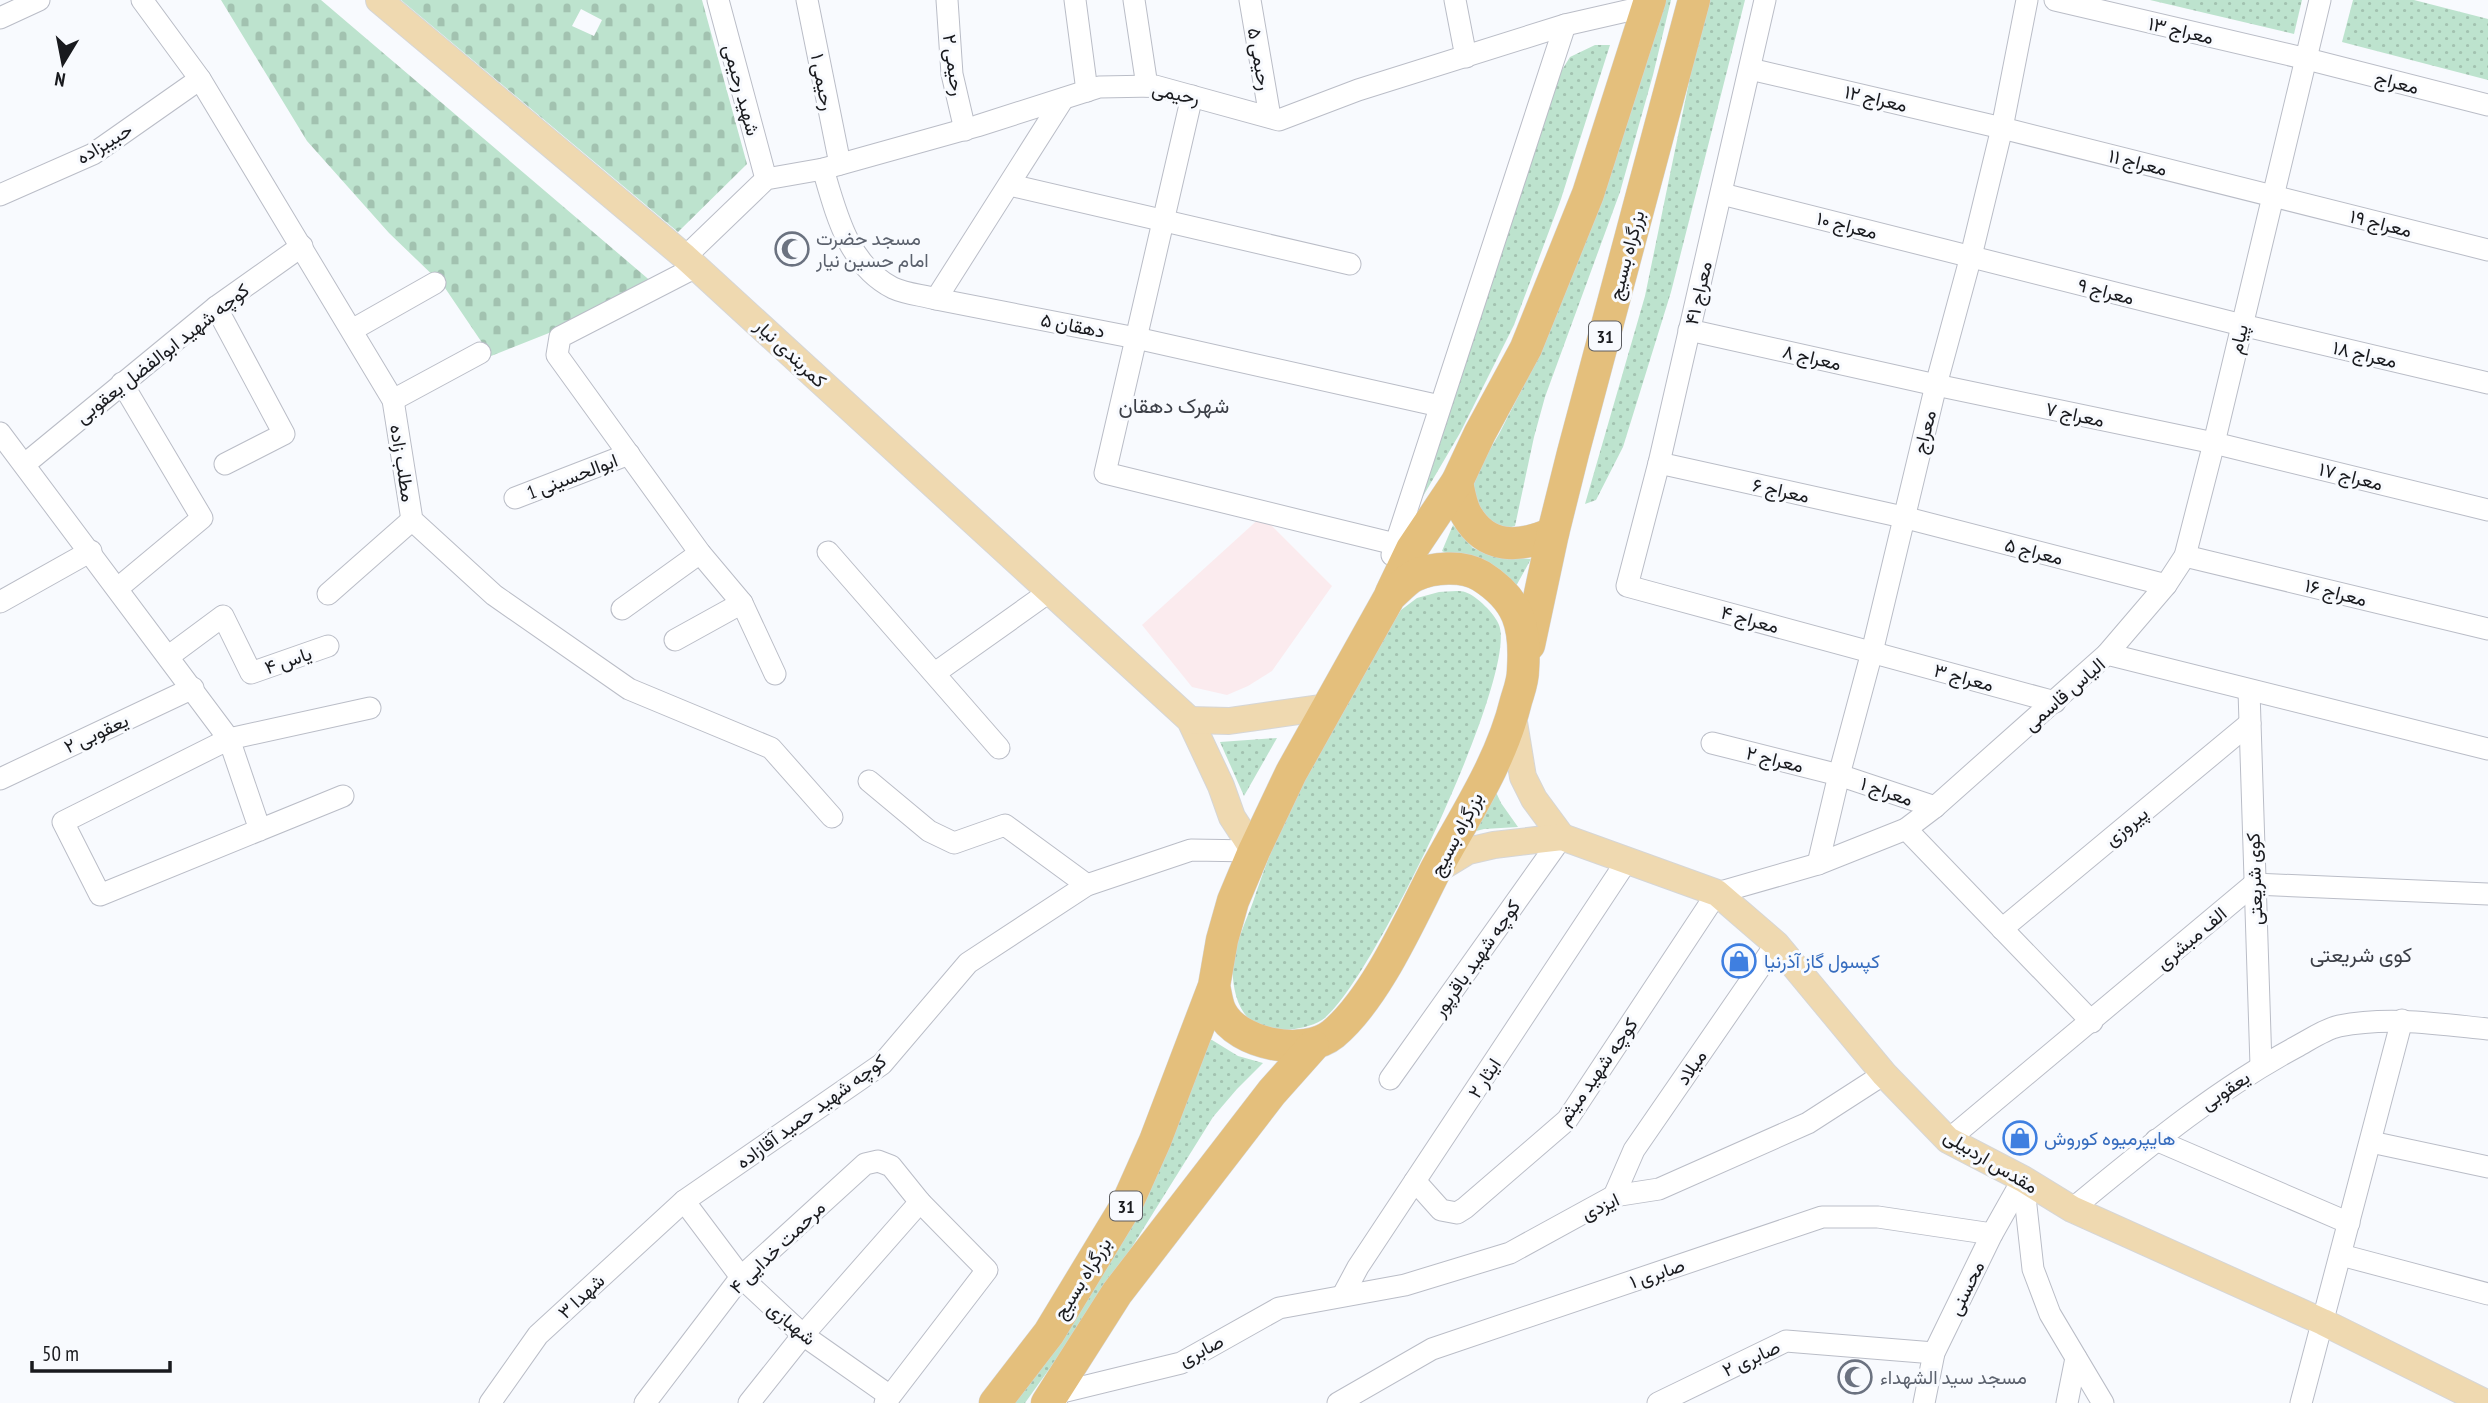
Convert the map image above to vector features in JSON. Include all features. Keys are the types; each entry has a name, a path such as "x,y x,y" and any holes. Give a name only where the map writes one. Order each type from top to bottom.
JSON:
{"highway":[{"name":"بزرگراه بسیج","path":"1054,1400 1117,1293 1272,1092 1313,1046 1333,1035 1361,1005 1401,938 1489,772 1513,716 1553,533 1694,0"},
{"name":"بزرگراه بسیج","path":"995,1403 1048,1333 1126,1206 1155,1141 1214,986 1222,940 1233,901 1254,851 1291,773 1390,596 1412,549 1457,482 1479,433 1531,336 1587,194 1649,3"},
{"path":"1457,482 1465,512 1480,534 1508,544 1533,542 1553,533"},
{"name":"بزرگراه بسیج","path":"1390,596 1414,576 1444,568 1475,572 1502,589 1519,615 1524,646 1523,674"},
{"path":"1214,986 1221,1012 1238,1032 1258,1041 1313,1046"}],"main road":[{"name":"کمربندی نیار","path":"379,0 691,262 1190,720"},
{"path":"1254,851 1232,817 1221,786 1190,720 1229,721 1327,707"},
{"path":"1513,716 1523,777 1534,799 1562,837"},
{"path":"1435,871 1468,851 1562,837"},
{"name":"مقدس اردبیلی","path":"1562,837 1717,893 1776,944 1884,1074 1948,1140 2023,1179 2072,1209 2323,1322 2482,1402"}],"street":[{"path":"0,18 39,0"},
{"name":"مطلب زاده","path":"142,0 200,79 393,400 412,520 494,595 629,689 771,748 832,817"},
{"name":"شهید رحیمی","path":"718,0 766,179"},
{"name":"رحیمی ۱","path":"807,0 838,221 856,256 872,275 896,289 936,299"},
{"name":"رحیمی ۲","path":"947,0 952,74 965,130"},
{"path":"1075,0 1087,91"},
{"path":"1134,0 1147,86"},
{"name":"رحیمی ۵","path":"1250,0 1269,117"},
{"path":"1455,0 1466,57"},
{"name":"معراج ۴۱","path":"1627,586 1659,463 1765,0"},
{"name":"معراج","path":"1818,864 1936,385 1971,256 2002,128 2028,0"},
{"name":"معراج ۱۳","path":"2055,0 2307,59"},
{"name":"پیام","path":"2107,654 2166,585 2185,556 2320,0"},
{"name":"رحیمی","path":"766,179 831,166 965,130 1099,87 1155,86 1279,120 1358,90 1565,25 1649,3"},
{"path":"1370,628 1565,25"},
{"name":"معراج","path":"2307,59 2488,105"},
{"name":"معراج ۱۲","path":"1750,69 2002,128"},
{"name":"حبیبزاده","path":"0,195 93,154 200,79"},
{"path":"1192,96 1105,473 1395,544"},
{"path":"936,299 1063,99"},
{"name":"معراج ۱۱","path":"2002,128 2273,195"},
{"path":"766,179 691,262 560,337 557,355 700,553 742,603 775,674"},
{"path":"1010,185 1350,264"},
{"name":"معراج ۱۰","path":"1722,194 1971,256"},
{"name":"معراج ۱۹","path":"2273,195 2488,250"},
{"name":"کوچه شهید ابوالفضل یعقوبی","path":"25,464 216,307 302,246"},
{"name":"معراج ۹","path":"1971,256 2242,325"},
{"path":"352,330 435,282"},
{"name":"دهقان ۵","path":"936,299 1136,338 1440,406"},
{"path":"216,307 284,434 225,464"},
{"name":"معراج ۱۸","path":"2242,325 2488,383"},
{"name":"معراج ۸","path":"1689,330 1936,385"},
{"path":"393,400 480,353"},
{"path":"118,588 202,518 122,383"},
{"name":"معراج ۷","path":"1936,385 2214,443"},
{"path":"0,433 229,739 260,830"},
{"name":"معراج ۱۷","path":"2214,443 2488,510"},
{"name":"ابوالحسینی 1","path":"515,498 629,454"},
{"name":"معراج ۶","path":"1659,463 1903,517"},
{"name":"معراج ۵","path":"1903,517 2166,585"},
{"path":"328,594 412,520"},
{"path":"0,602 90,551"},
{"path":"828,552 999,748"},
{"path":"622,609 700,553"},
{"name":"معراج ۱۶","path":"2185,556 2488,629"},
{"name":"معراج ۴","path":"1627,586 1872,652"},
{"path":"934,673 1049,592"},
{"path":"675,640 742,603"},
{"name":"یاس ۴","path":"169,656 223,616 251,673 328,646"},
{"name":"معراج ۳","path":"1872,652 2055,702"},
{"name":"الیاس قاسمی","path":"1717,893 1818,864 1906,829 1935,807 2107,654 2249,691 2487,743"},
{"name":"یعقوبی ۲","path":"0,779 193,688"},
{"name":"کوی شریعتی","path":"2249,691 2261,1066"},
{"path":"343,796 100,895 63,822 229,739 370,708"},
{"name":"پیروزی","path":"2002,929 2250,723"},
{"name":"معراج ۲","path":"1712,743 1839,775"},
{"name":"معراج ۱","path":"1839,775 1935,807"},
{"path":"869,781 937,835 954,843 1005,825 1087,885"},
{"path":"1906,829 2092,1022"},
{"name":"کوچه شهید باقرپور","path":"1390,1079 1562,837"},
{"name":"کوچه شهید حمید آقازاده","path":"684,1201 882,1064 968,963 1087,885 1191,850 1254,851"},
{"name":"ایثار ۲","path":"1343,1295 1357,1267 1626,862"},
{"path":"2254,884 2488,894"},
{"name":"الف مبشری","path":"1948,1140 2254,884"},
{"name":"کوچه شهید میثم","path":"1415,1181 1441,1210 1457,1213 1567,1120 1717,893"},
{"name":"میلاد","path":"1614,1196 1634,1150 1776,944"},
{"path":"2301,1403 2402,1020"},
{"name":"یعقوبی","path":"2072,1209 2156,1140 2222,1091 2261,1066 2337,1026 2402,1020 2488,1029"},
{"name":"ایزدی","path":"1343,1295 1405,1285 1510,1253 1614,1196 1659,1189 1808,1123 1884,1074"},
{"path":"2156,1140 2349,1223"},
{"path":"2371,1142 2488,1167"},
{"name":"مرحمت خدایی ۴","path":"645,1403 741,1277 865,1164 878,1161 891,1166 920,1202"},
{"path":"2023,1179 2033,1269 2050,1314 2103,1403"},
{"name":"محسنی","path":"1924,1403 1934,1353 1992,1234 2023,1179"},
{"name":"شهبازی","path":"684,1201 741,1277 803,1335 887,1399"},
{"name":"شهدا ۳","path":"490,1403 538,1335 684,1201"},
{"path":"749,1403 803,1335 920,1202 987,1270 887,1399"},
{"name":"صابری ۱","path":"1338,1403 1432,1349 1822,1217 1878,1217 1992,1234"},
{"path":"2341,1255 2488,1294"},
{"name":"صابری","path":"1054,1400 1181,1363 1279,1308 1343,1295"},
{"name":"صابری ۲","path":"1658,1403 1786,1341 1934,1353"},
{"path":"2067,1403 2076,1358"}],"shaded area":[{"path":"1262,516 1332,586 1272,671 1227,695 1192,687 1142,625"}],"green space":[{"path":"221,0 321,0 660,289 491,356 443,285 389,233 307,141"},
{"path":"401,0 702,0 747,164 678,232","holes":["581,9 602,20 594,36 572,26"]},
{"path":"1661,0 1671,0 1620,192 1545,397 1515,526 1504,529 1486,517 1467,489 1521,391 1608,183"},
{"path":"1710,0 1745,0 1671,292 1623,447 1596,500 1585,504 1645,296 1703,14"},
{"path":"2150,0 2302,0 2294,34"},
{"path":"2353,0 2414,0 2488,19 2488,80 2342,42"},
{"path":"1595,45 1610,45 1561,199 1514,325 1460,433 1415,510 1510,228 1552,86 1570,57"},
{"path":"1453,525 1473,548 1498,557 1531,559 1515,588 1442,551"},
{"path":"1459,591 1470,594 1490,611 1499,625 1499,655 1486,703 1464,764 1404,895 1344,996 1322,1020 1308,1026 1283,1030 1260,1026 1246,1015 1237,999 1233,962 1271,852 1314,755 1354,684 1401,610 1417,598 1439,592"},
{"path":"1277,738 1244,796 1220,742"},
{"path":"1488,775 1501,803 1518,827 1484,829 1457,836"},
{"path":"1206,1040 1212,1040 1238,1056 1263,1063 1213,1117 1102,1295 1025,1403 1014,1403"}],"place":[{"name":"مسجد حضرت امام حسین نیار","path":"792,249"},
{"name":"کپسول گاز آذرنیا","path":"1739,961"},
{"name":"هایپرمیوه کوروش","path":"2020,1138"},
{"name":"مسجد سید الشهداء","path":"1855,1377"}],"district":[{"name":"شهرک دهقان","path":"1174,405"},
{"name":"کوی شریعتی","path":"2361,954"}]}
